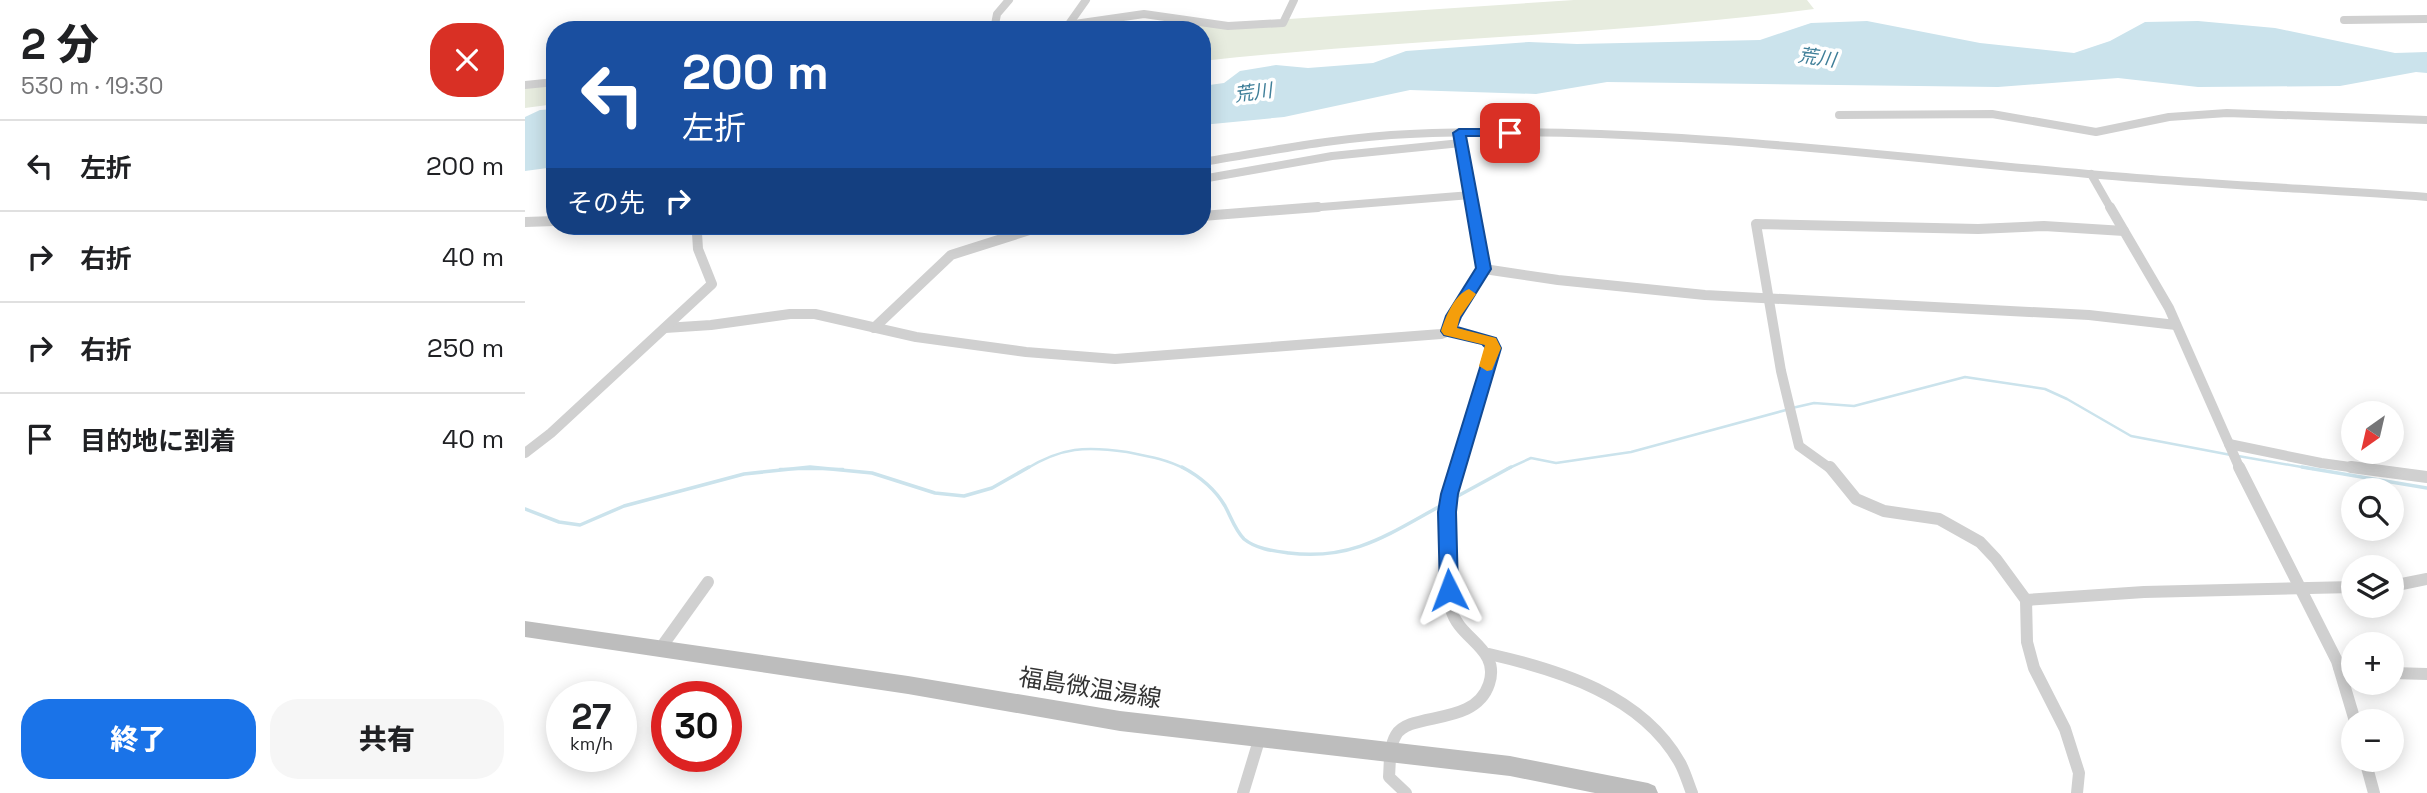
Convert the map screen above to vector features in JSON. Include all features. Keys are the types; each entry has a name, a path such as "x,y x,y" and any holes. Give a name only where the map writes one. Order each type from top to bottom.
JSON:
{"main road":[{"name":"福島微温湯線","path":"525,629 908,685 1120,721 1510,766 1647,793"}],"street":[{"path":"996,21 997,14 1009,0"},
{"path":"1071,21 1086,0"},
{"path":"1211,24 1228,26 1283,23 1294,0"},
{"path":"1092,21 1144,14 1193,21"},
{"path":"2344,20 2427,19"},
{"path":"525,85 546,83"},
{"path":"1839,116 1992,114 2096,132 2169,117 2227,113 2427,120"},
{"path":"1211,161 1409,134 1460,138"},
{"path":"1211,177 1460,138 1580,134 1726,139 2091,174 2427,197"},
{"path":"1449,331 1453,316 1484,269 1460,138"},
{"path":"2091,174 2169,308 2229,444 2339,667 2351,709"},
{"path":"1211,215 1471,195"},
{"path":"525,222 546,221"},
{"path":"2077,793 2079,773 2065,729 2034,667 2028,642 2026,600 1980,542 1939,519 1884,511 1856,499 1829,466 1799,446 1790,416 1756,224 1945,229 2044,226 2124,231"},
{"path":"525,453 551,433 712,284 698,249 697,235"},
{"path":"874,328 951,255 1014,235"},
{"path":"1484,269 1622,289 1768,302 2077,314 2176,325"},
{"path":"665,328 711,325 790,314 815,314 916,337 1026,352 1115,359 1441,334 1449,331 1485,339 1493,344 1447,512 1447,569 1451,611 1456,624 1467,637 1489,654 1561,673 1653,725 1678,760 1692,793"},
{"path":"2229,444 2321,463 2427,477"},
{"path":"2404,584 2427,579"},
{"path":"660,649 708,582"},
{"path":"2026,600 2144,592 2341,587"},
{"path":"1406,793 1389,777 1389,751 1398,728 1457,715 1484,693 1491,674 1492,661 1489,654"},
{"path":"2404,673 2427,674"},
{"path":"1243,793 1259,737"},
{"path":"2368,772 2374,793"}],"shaded area":[{"path":"1574,0 1807,0 1814,9 1661,25 1211,60 1211,24"},
{"path":"546,86 546,105 525,108 525,87"}],"water":[{"name":"荒川","path":"1867,21 1980,43 2074,53 2110,41 2145,22 2198,21 2275,28 2395,53 2427,52 2427,73 2416,72 2340,86 2198,87 2118,78 1998,87 1607,82 1536,94 1410,90 1284,117 1211,124 1211,85 1224,83 1240,71 1276,65 1308,68 1373,63 1406,51 1529,42 1577,44 1760,40 1811,23"},
{"path":"546,110 546,168 525,171 525,117"}],"waterway":[{"path":"1792,408 1814,403 1854,406 1965,377 2045,389 2131,436 2231,455"},
{"path":"1509,468 1531,458 1556,463 1631,452 1786,410"},
{"path":"1026,469 1063,452 1087,449 1142,455 1185,469"},
{"path":"2238,456 2313,469"},
{"path":"831,469 872,473 935,493 964,496 992,488 1029,467"},
{"path":"2302,467 2427,488"},
{"path":"1456,497 1509,468"},
{"path":"780,469 791,469"},
{"path":"525,509 559,522 580,525 624,506 744,474 791,469"},
{"path":"791,469 831,469"},
{"path":"791,469 831,469"},
{"path":"831,469 843,469"},
{"path":"1185,469 1216,494 1244,539 1260,547 1283,552 1312,554 1352,549 1388,534 1444,504"}],"slow traffic":[{"path":"1469,294 1453,316 1449,331 1491,342 1493,348 1487,366"}],"route":[{"path":"1449,590 1447,512 1450,494 1493,348 1493,344 1485,339 1449,331 1453,316 1484,269 1459,133 1510,133"}]}
